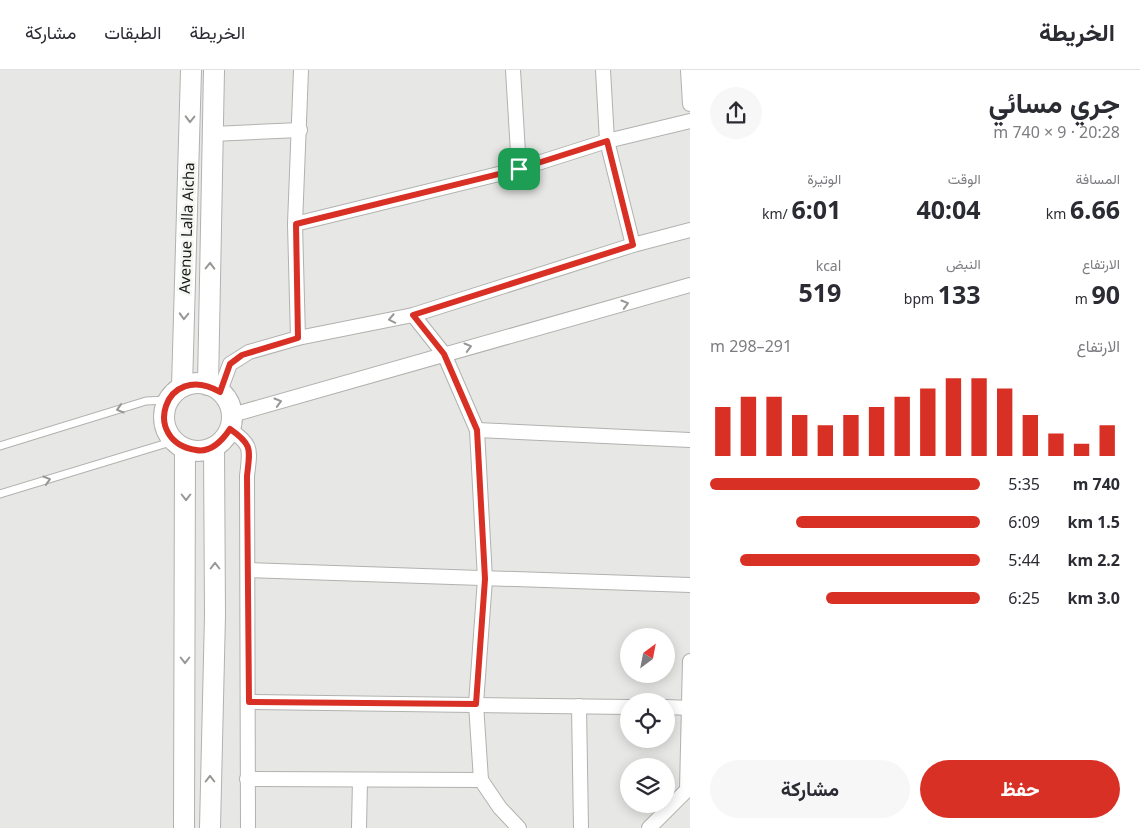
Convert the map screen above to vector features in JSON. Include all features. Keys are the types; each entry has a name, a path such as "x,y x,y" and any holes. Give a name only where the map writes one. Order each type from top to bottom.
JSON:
{"main road":[{"name":"Avenue Lalla Aicha","path":"182,386 191,70"},
{"name":"Avenue Lalla Aicha","path":"214,70 214,388"},
{"path":"195,383 214,388 228,402 231,422 223,440 214,447 200,451 179,445 166,429 163,415 168,400 182,386 195,383"},
{"path":"179,445 184,828"},
{"path":"210,828 215,615 214,447"}],"street":[{"path":"298,338 296,224 301,70"},
{"path":"513,70 519,169"},
{"path":"603,70 607,141 633,245"},
{"path":"688,70 690,104"},
{"path":"296,224 519,169 607,141 690,120"},
{"path":"213,134 300,130"},
{"path":"214,388 230,364 242,355 298,338 413,315 633,245 690,230"},
{"path":"248,828 246,779 249,702 247,476 250,448 231,422 444,354 690,285"},
{"path":"413,315 444,354 477,430 485,579 476,704 481,780 500,808 519,828"},
{"path":"477,430 690,440"},
{"path":"248,570 690,585"},
{"path":"649,828 688,790 690,661"},
{"path":"249,702 620,707"},
{"path":"579,706 581,828"},
{"path":"675,708 690,708"},
{"path":"246,779 481,780"},
{"path":"359,828 360,780"}],"lane":[{"path":"0,446 146,401 168,400"},
{"path":"0,494 179,445"}],"route":[{"path":"607,141 633,245 413,315 444,354 477,430 485,579 476,704 249,702 247,476 250,448 247,442 230,429 223,440 214,447 200,451 185,448 174,441 166,429 163,415 168,400 182,386 195,383 208,385 220,392 230,364 242,355 298,338 296,224 519,169 607,141"}]}
